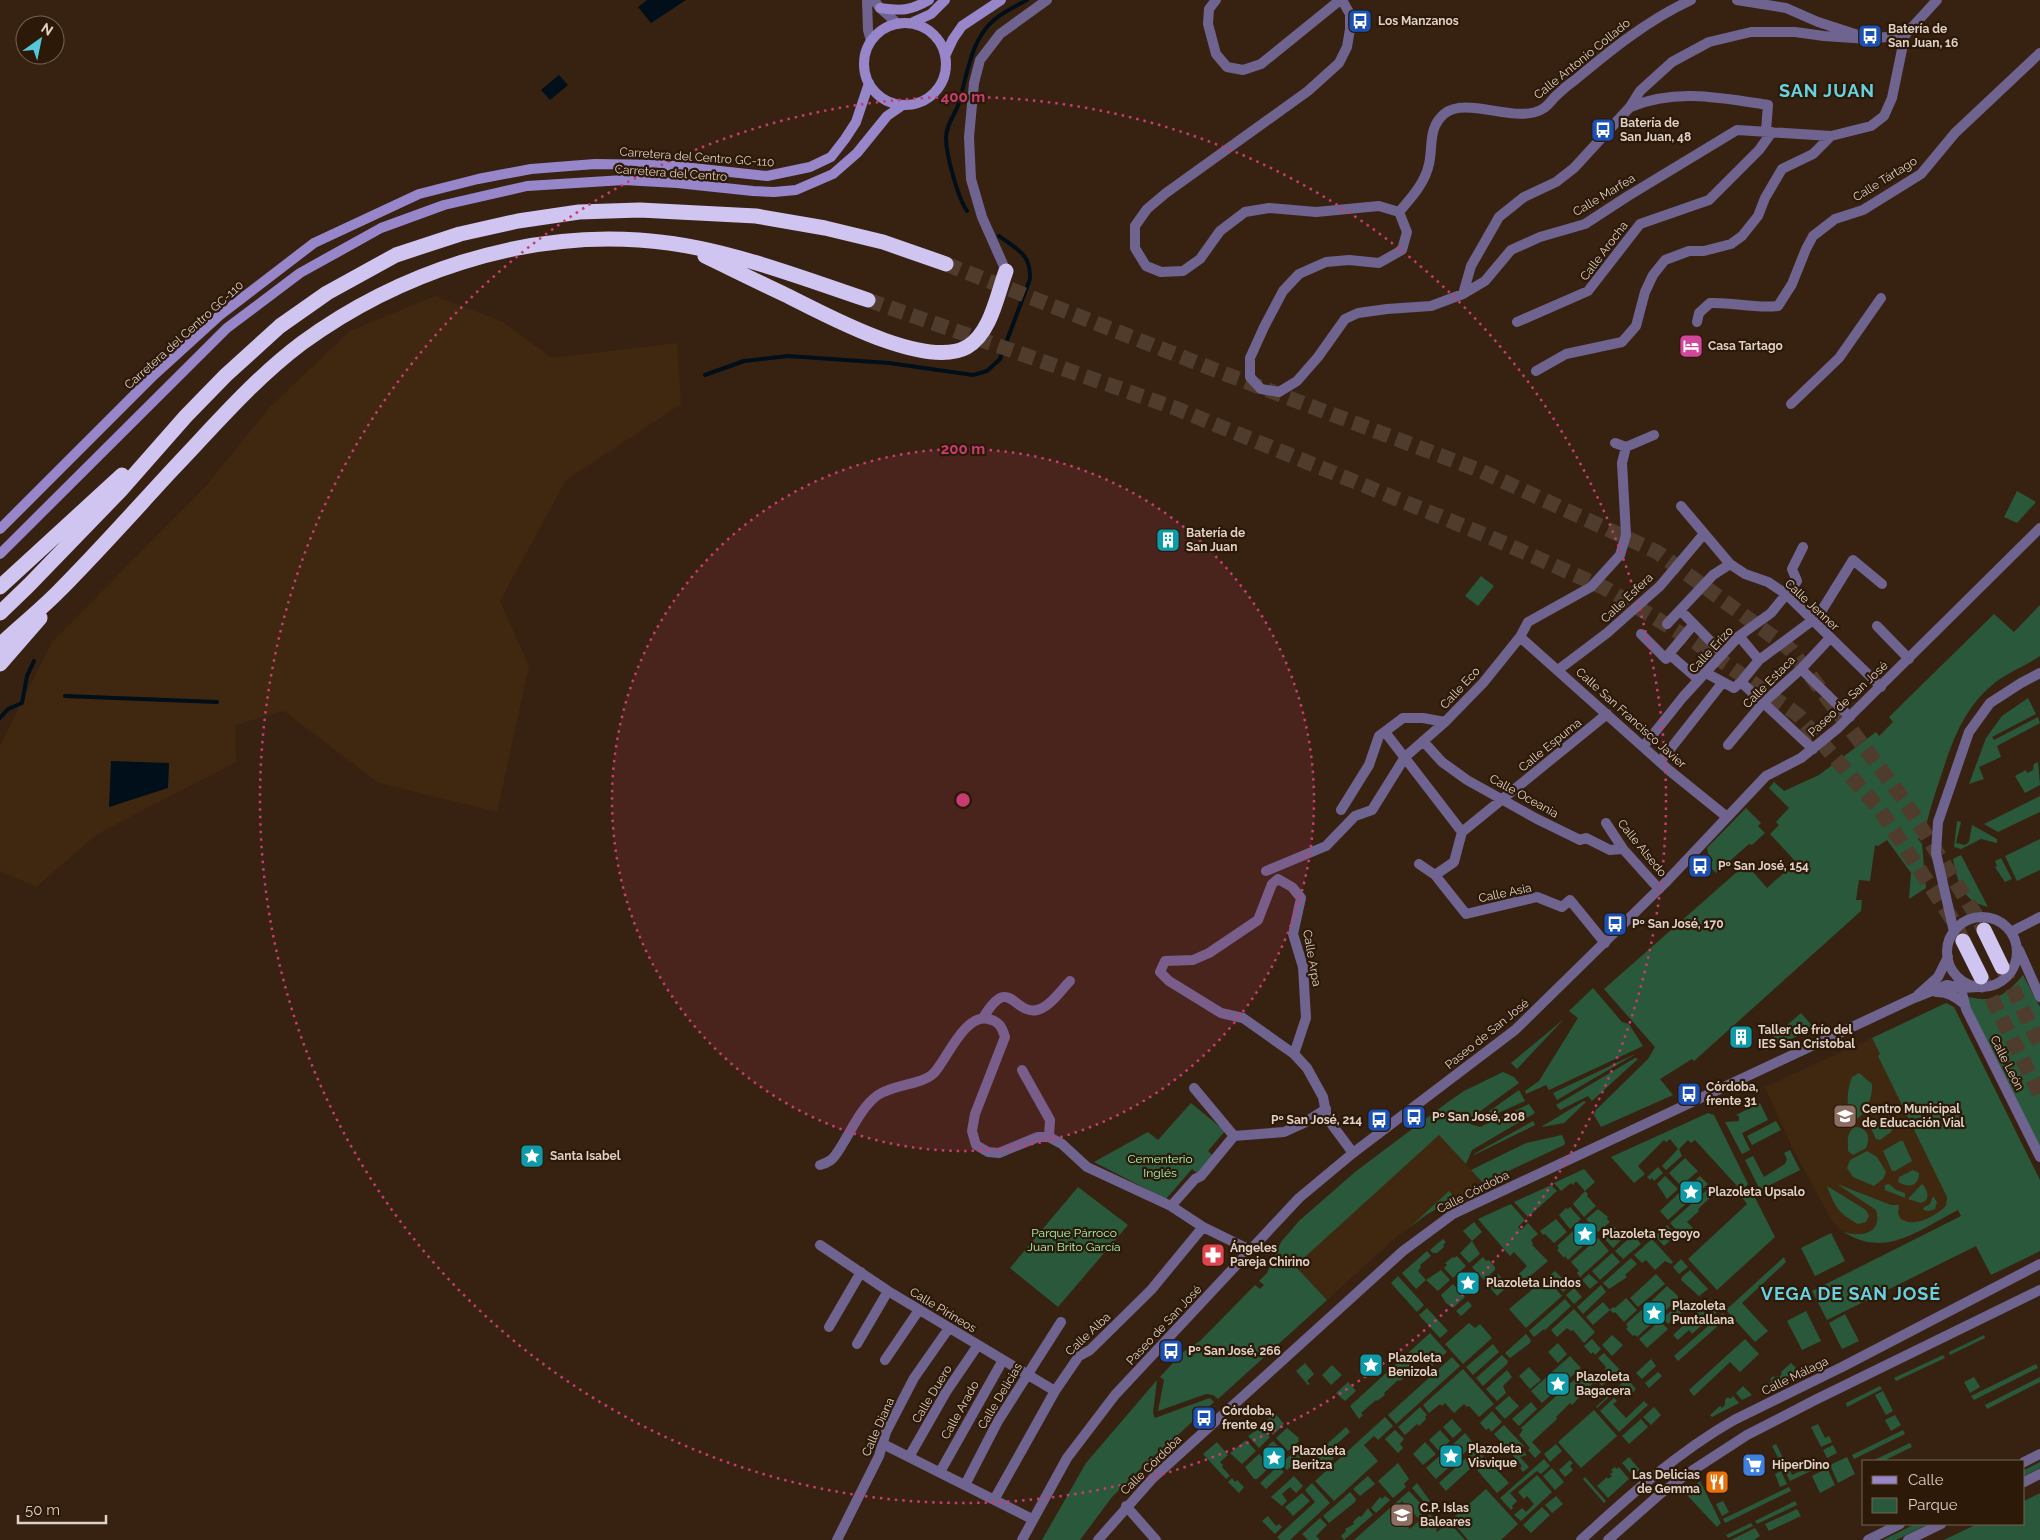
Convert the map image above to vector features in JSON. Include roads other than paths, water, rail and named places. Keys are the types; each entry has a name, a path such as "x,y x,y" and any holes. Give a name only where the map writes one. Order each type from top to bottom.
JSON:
{"highway":[{"path":"0,587 186,416 226,375 280,326 327,293 396,255 460,234 518,221 579,212 640,210 756,216 825,228 882,242 946,264"},
{"path":"0,645 55,595 247,391 300,344 343,315 411,281 467,260 523,247 579,240 639,240 683,246 744,258 868,300"},
{"path":"683,246 861,332 902,346 932,352 952,352 965,348 976,340 988,321 1006,271"},
{"path":"0,613 120,492 186,416"},
{"path":"0,664 34,626 55,595"},
{"path":"1984,930 2002,968"},
{"path":"1959,936 1980,982"}],"main road":[{"path":"877,4 904,11 917,7 928,0"},
{"path":"911,24 931,14 945,0"},
{"path":"945,56 962,26 1001,0"},
{"path":"898,24 911,24 923,27 933,34 941,44 946,68 943,80 927,99 904,105 884,98 869,83 865,70 865,55 871,41 883,29 898,24"},
{"name":"Carretera del Centro GC-110","path":"0,530 154,375 220,315 314,243 419,194 478,178 531,169 595,164 665,165 767,176 810,168 831,156 845,139 856,122 869,83"},
{"name":"Carretera del Centro","path":"381,228 444,205 526,186 624,180 753,191 796,190 833,174 857,153 886,116 904,105"},
{"name":"Carretera del Centro GC-110","path":"0,554 227,328 300,273 381,228"}],"street":[{"path":"867,0 868,30 871,41"},
{"path":"1006,271 982,217 971,179 969,137 974,83 980,60 1000,34 1047,0"},
{"path":"1216,0 1209,9 1208,24 1216,54 1227,67 1243,70 1261,64 1341,0 1350,14 1347,48 1338,63 1308,91 1166,193 1147,209 1136,226 1135,248 1146,266 1161,272 1183,271 1200,260 1220,231 1245,212 1269,208 1316,212 1380,206 1399,212"},
{"name":"Calle Antonio Collado","path":"1399,212 1419,189 1429,164 1430,141 1434,127 1444,114 1460,107 1526,114 1544,108 1558,94 1636,31 1691,0"},
{"path":"1737,0 1786,8 1818,22 1868,39"},
{"path":"1536,371 1566,354 1622,342 1636,326 1645,292 1653,275 1666,260 1689,251 1704,251 1731,244 1742,236 1758,216 1765,198 1782,169 1812,154 1831,136 1871,126 1884,116 1897,82 1905,35 1937,0"},
{"path":"877,4 898,24"},
{"path":"1463,294 1471,266 1499,217 1524,197 1556,182 1574,168 1630,107 1640,92 1672,62 1709,42 1751,32 1795,32 1868,39 1905,35"},
{"name":"Calle Tártago","path":"1697,322 1699,313 1710,303 1729,302 1768,307 1778,306 1792,284 1813,236 1835,219 1864,210 1921,174 1955,133 2040,53"},
{"path":"1630,107 1672,96 1698,95 1768,104 1769,132"},
{"name":"Calle Marfea","path":"1399,212 1407,232 1402,250 1379,263 1349,260 1326,262 1299,274 1284,291 1250,358 1250,377 1261,389 1279,392 1297,381 1318,357 1345,319 1358,313 1387,308 1431,306 1463,294 1485,280 1511,250 1540,237 1584,224 1737,130 1831,136"},
{"name":"Calle Arocha","path":"1517,322 1588,291 1640,224 1709,200 1759,150 1769,132"},
{"path":"1791,404 1839,358 1881,298"},
{"path":"1615,444 1626,446 1654,435"},
{"name":"Calle Eco","path":"1385,732 1403,718 1424,718 1445,722 1483,683 1520,637 1528,622 1591,587 1620,555 1626,535 1622,463 1626,446"},
{"name":"Calle Jenner","path":"1681,506 1703,535 1730,564 1745,574 1768,582 1786,594 1881,688"},
{"name":"Paseo de San José","path":"1022,1540 1067,1458 1115,1395 1299,1198 1353,1153 1514,1030 1605,943 1766,776 1800,758 1850,718 2040,528"},
{"name":"Calle Esfera","path":"1558,670 1608,633 1660,586 1703,535"},
{"name":"Calle Erizo","path":"1643,746 1702,676 1739,636 1771,613 1797,582 1792,569 1803,547"},
{"path":"1822,610 1853,560 1882,584"},
{"path":"1667,624 1713,575 1730,564"},
{"path":"1680,610 1723,654"},
{"path":"1669,654 1702,676 1734,688 1742,682 1759,660 1812,620"},
{"path":"1641,634 1666,659 1694,624"},
{"path":"1877,626 1909,659"},
{"path":"1739,636 1759,660"},
{"name":"Calle San Francisco Javier","path":"1520,637 1660,762 1727,817"},
{"name":"Calle Estaca","path":"1728,745 1763,703 1801,669 1830,638"},
{"path":"1801,669 1850,718"},
{"path":"1959,936 1936,854 1938,822 1969,732 1990,703 2040,673"},
{"path":"1660,762 1722,682"},
{"path":"1742,682 1813,749"},
{"name":"Calle Espuma","path":"1462,832 1607,714"},
{"path":"1266,871 1326,846 1355,816 1372,810 1405,757 1445,722"},
{"path":"1341,810 1370,765 1379,736 1385,732 1462,832 1454,862 1435,875"},
{"name":"Calle Oceania","path":"1423,741 1450,767 1467,780 1537,819 1580,840 1586,838 1610,850 1623,848"},
{"name":"Calle Alsedo","path":"1606,824 1623,848 1659,888"},
{"name":"Calle Asia","path":"1419,864 1435,875 1466,914 1537,897 1562,907 1570,900 1605,943"},
{"name":"Calle Arpa","path":"1278,879 1292,887 1301,898 1293,934 1303,967 1306,1018 1294,1054 1243,1018 1221,1013 1169,981 1160,972 1165,961 1193,960 1209,953 1258,920 1272,884 1278,879"},
{"path":"2011,932 2040,917"},
{"path":"1959,936 1964,923 1976,918 1989,918 2001,923 2011,932 2040,997"},
{"name":"Calle Córdoba","path":"1914,998 1938,976 1948,957 1948,943 1959,936"},
{"path":"1960,983 1980,982 1991,986 2003,981 2012,972 2017,960 2017,947"},
{"name":"Calle León","path":"1948,957 1951,968 1960,983 1963,1003 2040,1157"},
{"path":"983,1018 993,1002 999,998 1008,998 1030,1010 1037,1010 1044,1007 1070,981"},
{"name":"Calle Córdoba","path":"1098,1540 1126,1506 1160,1471 1390,1262 1453,1214 1914,998 1947,985 1960,983"},
{"path":"1932,992 1945,992 1963,1003"},
{"path":"820,1165 832,1160 866,1107 877,1096 896,1086 919,1082 933,1074 962,1032 973,1022 983,1018 993,1020 1002,1026 1005,1037 975,1114 972,1131 976,1145 988,1152 999,1153 1038,1137 1049,1137 1062,1144 1087,1167 1171,1206 1203,1227 1250,1250"},
{"path":"1294,1054 1307,1068 1323,1097 1327,1118 1353,1153"},
{"path":"1022,1070 1050,1120 1049,1137"},
{"path":"1194,1088 1234,1136"},
{"path":"1171,1206 1195,1179 1201,1176 1234,1136 1284,1132 1304,1123 1326,1109"},
{"name":"Calle Alba","path":"994,1500 1055,1391 1079,1356 1090,1350 1150,1290 1203,1227"},
{"name":"Calle Pirineos","path":"820,1245 888,1292 1055,1391"},
{"name":"Calle Málaga","path":"1581,1540 1674,1459 1707,1435 2040,1264"},
{"path":"829,1327 861,1272"},
{"path":"1608,1540 1660,1494 1747,1435 2040,1290"},
{"path":"857,1344 888,1292"},
{"path":"885,1360 919,1310"},
{"name":"Calle Delicias","path":"965,1485 998,1421 1061,1322"},
{"name":"Calle Diana","path":"837,1540 879,1456 886,1432 914,1378 949,1328"},
{"name":"Calle Duero","path":"909,1457 946,1392 978,1345"},
{"name":"Calle Arado","path":"940,1472 1003,1360"},
{"path":"884,1444 1032,1519"},
{"path":"2025,1462 2040,1454"},
{"path":"2025,1482 2040,1474"},
{"path":"1134,1499 1134,1515"},
{"path":"1126,1506 1156,1540"},
{"path":"1119,1515 1126,1513 1134,1515"},
{"path":"1868,1540 1898,1525"},
{"path":"1908,1540 1938,1525"}],"waterway":[{"path":"967,211 956,187 950,165 946,138 947,128 959,103 971,58 980,37 986,28 998,17 1027,0"},
{"path":"705,375 744,361 788,356 889,363 973,375 987,371 1000,359 1030,279 1026,258 999,236"},
{"path":"0,718 8,709 22,703 27,676 34,661"},
{"path":"65,696 217,702"}],"tunnel":[{"path":"946,264 1210,368 1481,471 1657,552 1791,650 1904,800 1984,930"},
{"path":"868,300 1175,408 1485,535 1605,588 1695,642 1798,715 1880,810 1956,925 1963,941"},
{"path":"2002,967 2040,1045"},
{"path":"1981,977 2040,1094"}],"place":[{"name":"Los Manzanos","path":"1360,21"},
{"name":"Batería de San Juan, 16","path":"1870,36"},
{"name":"Batería de San Juan, 48","path":"1603,130"},
{"name":"Casa Tartago","path":"1691,346"},
{"name":"Batería de San Juan","path":"1168,540"},
{"name":"Pº San José, 154","path":"1700,866"},
{"name":"Pº San José, 170","path":"1615,924"},
{"name":"Taller de frío del IES San Cristobal","path":"1741,1037"},
{"name":"Córdoba, frente 31","path":"1689,1094"},
{"name":"Centro Municipal de Educación Vial","path":"1845,1116"},
{"name":"Pº San José, 208","path":"1414,1117"},
{"name":"Pº San José, 214","path":"1379,1120"},
{"name":"Santa Isabel","path":"532,1156"},
{"name":"Plazoleta Upsalo","path":"1691,1192"},
{"name":"Plazoleta Tegoyo","path":"1585,1234"},
{"name":"Ángeles Pareja Chirino","path":"1213,1255"},
{"name":"Plazoleta Lindos","path":"1468,1283"},
{"name":"Plazoleta Puntallana","path":"1654,1313"},
{"name":"Pº San José, 266","path":"1171,1351"},
{"name":"Plazoleta Benizola","path":"1371,1365"},
{"name":"Plazoleta Bagacera","path":"1558,1384"},
{"name":"Córdoba, frente 49","path":"1204,1418"},
{"name":"Plazoleta Visvique","path":"1451,1456"},
{"name":"Plazoleta Beritza","path":"1274,1458"},
{"name":"HiperDino","path":"1754,1465"},
{"name":"Las Delicias de Gemma","path":"1717,1482"},
{"name":"C.P. Islas Baleares","path":"1402,1515"}],"district":[{"name":"SAN JUAN","path":"1827,91"},
{"name":"VEGA DE SAN JOSÉ","path":"1851,1294"}],"park label":[{"name":"Cementerio Inglés","path":"1160,1166"},
{"name":"Parque Párroco Juan Brito García","path":"1074,1240"}]}
